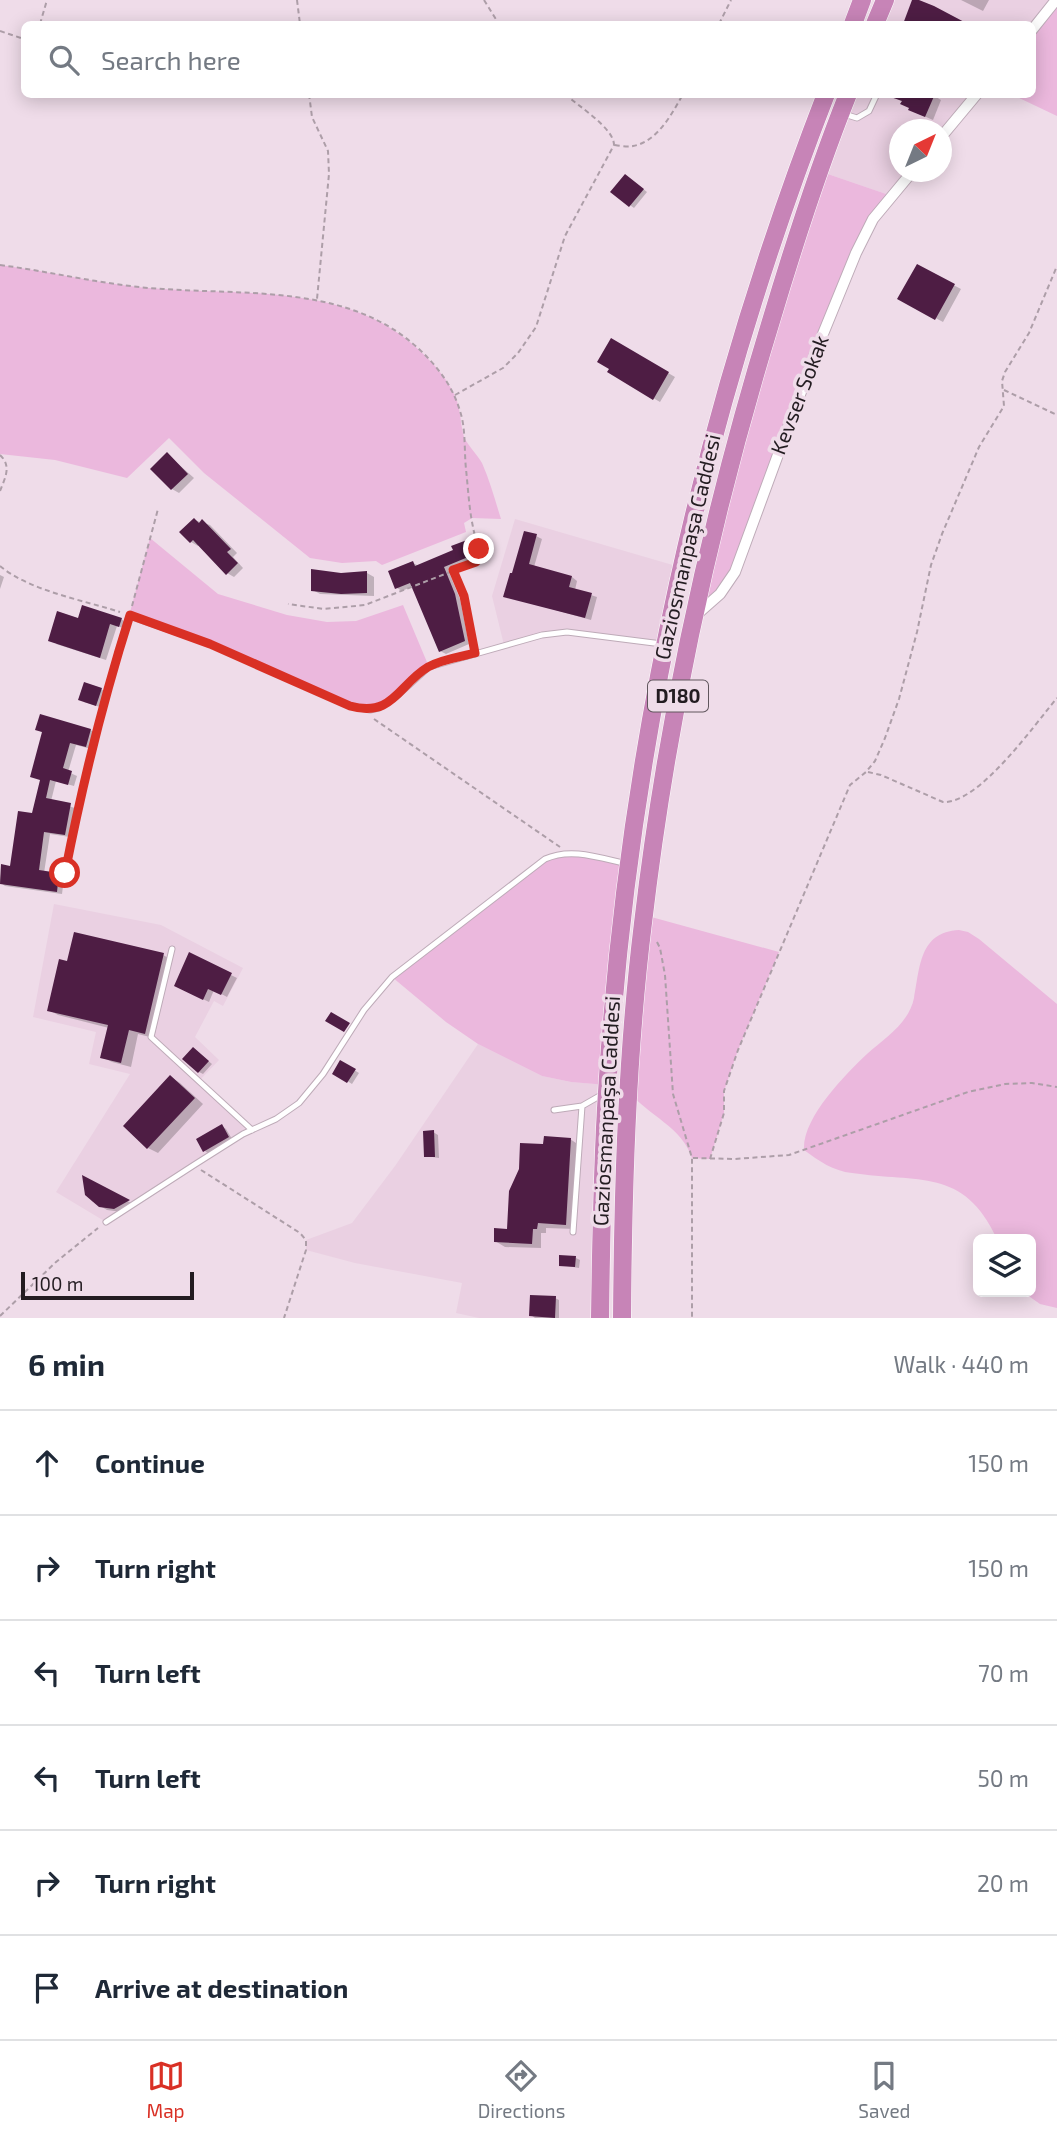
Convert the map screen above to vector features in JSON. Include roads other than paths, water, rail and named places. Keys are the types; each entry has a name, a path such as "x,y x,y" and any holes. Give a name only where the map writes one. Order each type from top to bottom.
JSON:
{"highway":[{"path":"854,21 862,0"},
{"path":"876,21 885,0"},
{"name":"Gaziosmanpaşa Caddesi","path":"600,1318 607,1091 629,864 666,645 699,499 733,374 785,206 825,98"},
{"name":"Gaziosmanpaşa Caddesi","path":"622,1318 629,1092 643,923 663,777 693,618 718,506 762,347 805,213 847,98"}],"street":[{"path":"1036,25 1056,0"},
{"path":"952,124 974,98"},
{"name":"Kevser Sokak","path":"693,618 713,603 734,572 816,351 856,253 873,219 904,182"}],"lane":[{"path":"841,113 857,118 869,111 875,98"},
{"path":"65,873 83,785 111,674 130,615 210,644 359,709 379,708 396,697 429,667 542,635 567,632 666,645"},
{"path":"106,1222 252,1130 290,1111 307,1096 364,1010 392,977 533,867 557,853 568,852 629,864"},
{"path":"172,949 151,1037 252,1130"},
{"path":"554,1110 582,1106 607,1091"},
{"path":"573,1231 582,1106"}]}
